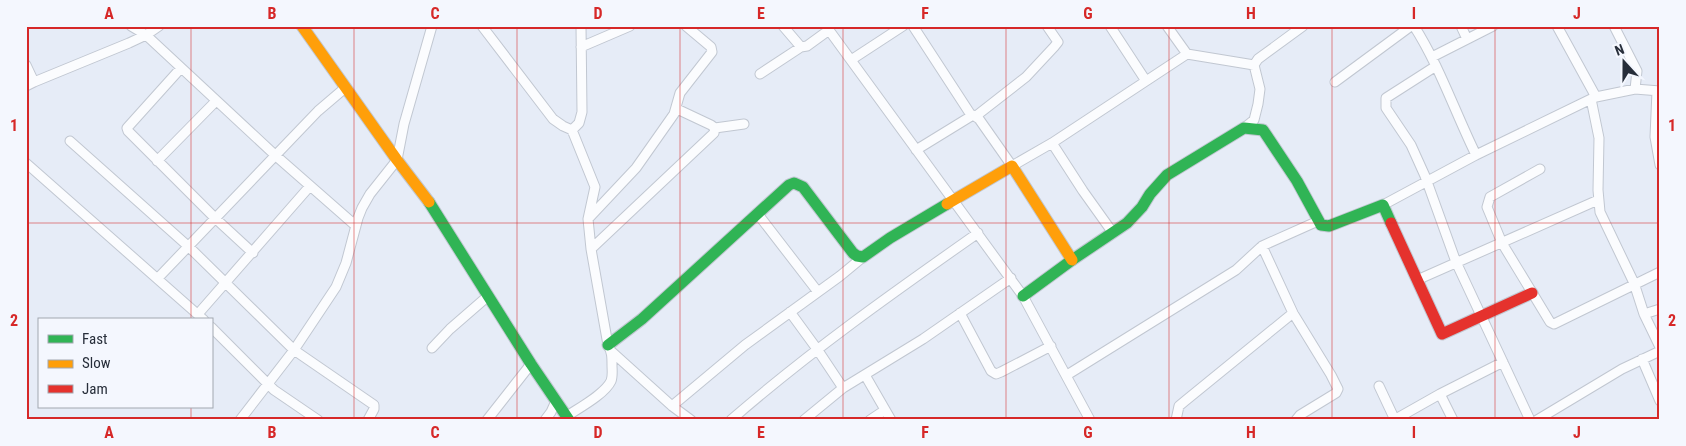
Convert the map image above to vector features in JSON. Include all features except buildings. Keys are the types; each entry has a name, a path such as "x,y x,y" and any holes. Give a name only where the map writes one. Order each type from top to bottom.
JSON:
{"street":[{"path":"131,26 146,35 275,156 356,226"},
{"path":"26,65 30,84 146,35 159,26"},
{"path":"302,26 397,160 426,197 531,364 568,418 608,386 612,379 610,348 591,249 588,219 594,187 572,130 553,118 482,26"},
{"path":"240,420 294,350 336,287 346,263 362,208 370,194 397,160 404,124 432,26"},
{"path":"572,130 578,123 582,112 581,26"},
{"path":"581,47 630,26"},
{"path":"588,219 636,168 677,109 680,93 712,52 711,47 686,26"},
{"path":"783,26 802,47"},
{"path":"851,60 903,26"},
{"path":"913,26 973,115 1012,166 1072,260"},
{"path":"916,150 973,115 1026,78 1058,42 1048,26"},
{"path":"1110,26 1146,81"},
{"path":"1167,26 1187,54"},
{"path":"1023,296 1127,223 1167,175 1254,120 1260,90 1254,65 1258,59 1303,26"},
{"path":"1335,82 1413,26 1432,57 1458,119 1476,154"},
{"path":"1461,26 1467,39"},
{"path":"1432,57 1493,26"},
{"path":"1557,26 1593,98 1599,138 1598,200 1600,212 1634,283 1644,314 1660,347"},
{"path":"1614,26 1638,71 1635,88"},
{"path":"760,74 802,47 807,46 828,28 1011,278 1051,346 1090,420"},
{"path":"672,406 745,345 890,238 1052,143 1187,54 1254,65"},
{"path":"1436,66 1386,98 1386,108 1411,145 1427,182 1456,262 1530,420"},
{"path":"181,68 127,128 130,134 157,161 253,253"},
{"path":"158,278 318,111 345,88"},
{"path":"1244,128 1262,130 1297,181 1318,221 1321,225 1329,226 1383,205 1476,154 1593,98 1635,88 1658,91 1655,137 1660,165"},
{"path":"157,161 216,101"},
{"path":"677,109 714,128 744,124"},
{"path":"591,249 714,133 714,128"},
{"path":"70,141 188,247 294,350 374,405 368,420"},
{"path":"1052,143 1113,233"},
{"path":"26,163 201,317 226,283 310,186"},
{"path":"1540,169 1490,197 1486,207 1502,243 1550,322 1554,324 1634,283 1660,272"},
{"path":"610,348 788,185 794,183 803,188 853,253 863,257"},
{"path":"1417,280 1598,200"},
{"path":"1383,205 1442,334 1532,294"},
{"path":"757,213 818,292"},
{"path":"1067,375 1236,270 1262,246 1318,221"},
{"path":"731,420 790,369 885,298 978,233"},
{"path":"1262,246 1293,313 1338,389 1336,393 1300,415 1296,420"},
{"path":"804,420 843,388 907,349 1011,278"},
{"path":"432,348 450,329 488,296"},
{"path":"1644,314 1660,309"},
{"path":"790,312 843,388"},
{"path":"960,313 991,371 996,374 1051,346"},
{"path":"1184,420 1177,416 1179,406 1185,400 1293,313"},
{"path":"212,328 287,400 318,420"},
{"path":"610,348 672,406 691,420"},
{"path":"1537,420 1552,416 1596,384 1660,351"},
{"path":"1642,359 1660,401"},
{"path":"1379,386 1394,420 1440,394 1504,362"},
{"path":"487,420 531,364"},
{"path":"865,375 891,420"},
{"path":"1440,394 1453,420"},
{"path":"545,420 556,401"},
{"path":"870,420 884,410"},
{"path":"813,411 818,420"}],"traffic: fast":[{"path":"1023,296 1127,223 1167,175 1244,128 1263,130 1297,181 1321,225 1329,226 1383,205 1391,223"},
{"path":"608,345 642,319 789,185 794,183 803,187 853,253 863,257 890,238 947,204"},
{"path":"429,202 531,364 569,420"}],"traffic: slow":[{"path":"302,26 429,202"},
{"path":"947,204 1012,166 1072,260"}],"traffic: jam":[{"path":"1391,223 1442,334 1532,293"}]}
